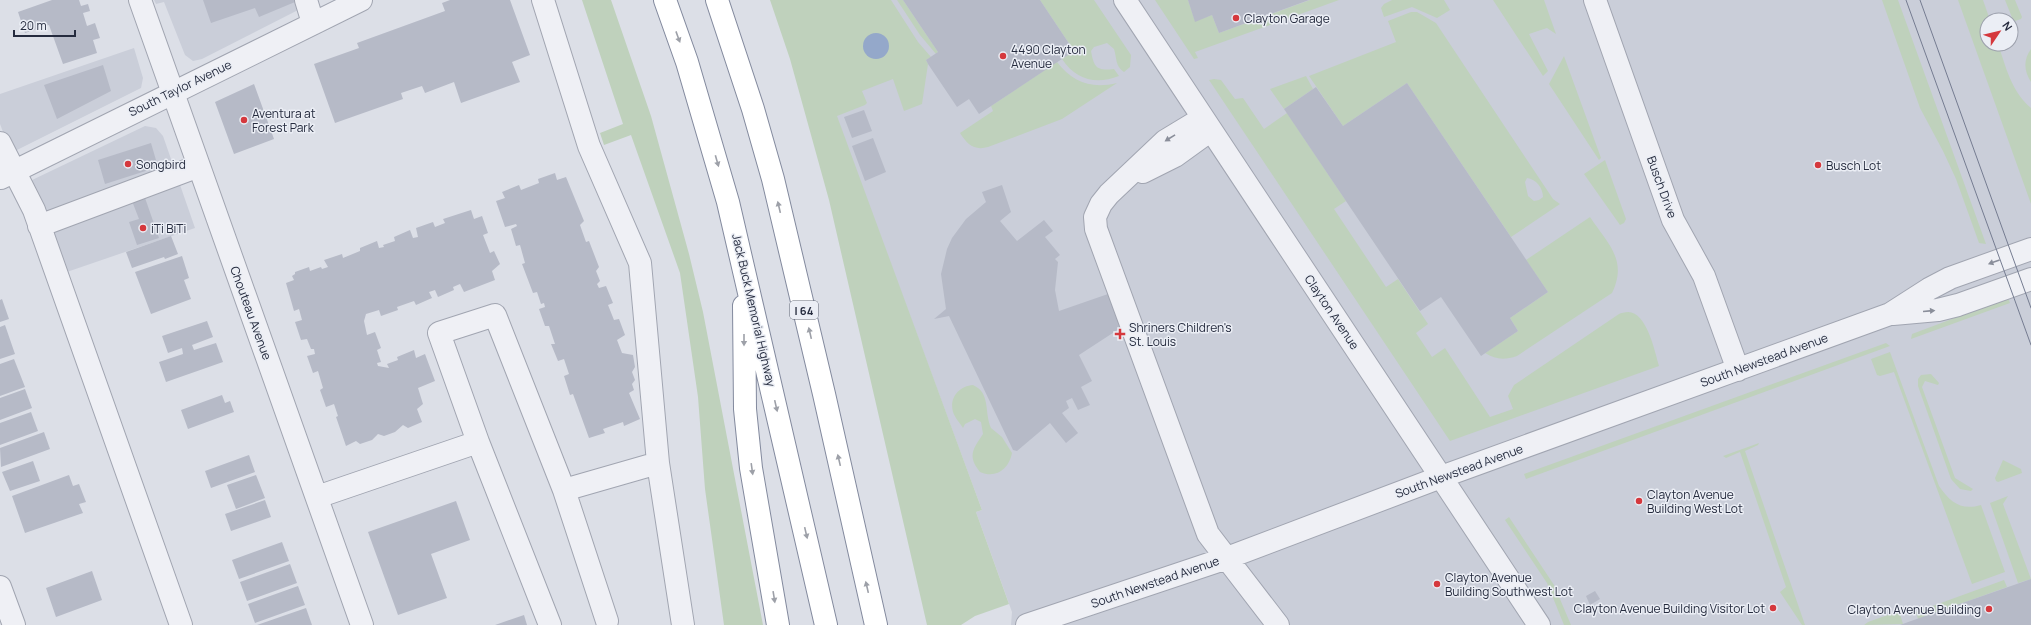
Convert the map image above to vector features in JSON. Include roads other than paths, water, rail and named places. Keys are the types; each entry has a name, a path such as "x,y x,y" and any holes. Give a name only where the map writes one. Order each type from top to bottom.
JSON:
{"highway":[{"name":"Jack Buck Memorial Highway","path":"665,0 687,62 728,202 826,625"},
{"name":"I 64","path":"717,0 753,109 773,179 826,401 876,625"},
{"path":"745,272 745,409 751,468 778,625"}],"street":[{"name":"Chouteau Avenue","path":"140,0 362,625"},
{"path":"306,0 313,23"},
{"name":"South Taylor Avenue","path":"7,175 172,92 361,0"},
{"path":"543,0 589,146 640,263 658,463 683,625"},
{"name":"Clayton Avenue","path":"1125,0 1539,625"},
{"name":"Busch Drive","path":"1595,0 1673,220 1704,276 1738,370"},
{"path":"1207,124 1175,156 1124,181 1101,204 1096,217 1096,229 1208,534 1278,625"},
{"path":"0,143 7,175 34,210 181,625"},
{"path":"39,226 199,166"},
{"name":"South Newstead Avenue","path":"1027,625 1227,558 1441,477 1890,314 1929,289 1950,278 2031,249"},
{"name":"South Newstead Avenue","path":"1890,314 1938,310 2031,279"},
{"path":"550,625 478,442 439,333 495,314 564,490 604,624"},
{"path":"317,497 478,442"},
{"path":"564,490 658,463"},
{"path":"0,587 14,625"}],"water":[{"path":"876,33 885,37 889,46 885,55 876,59 867,55 863,46 867,37"}],"tram line":[{"path":"1906,0 2031,345"},
{"path":"1920,0 2031,308"}],"place":[{"name":"Clayton Garage","path":"1236,18"},
{"name":"4490 Clayton Avenue","path":"1003,56"},
{"name":"Aventura at Forest Park","path":"244,120"},
{"name":"Songbird","path":"128,164"},
{"name":"Busch Lot","path":"1818,165"},
{"name":"iTi BiTi","path":"143,228"},
{"name":"Shriners Children's St. Louis","path":"1120,334"},
{"name":"Clayton Avenue Building West Lot","path":"1639,501"},
{"name":"Clayton Avenue Building Southwest Lot","path":"1437,584"},
{"name":"Clayton Avenue Building Visitor Lot","path":"1773,608"},
{"name":"Clayton Avenue Building","path":"1989,609"}]}
